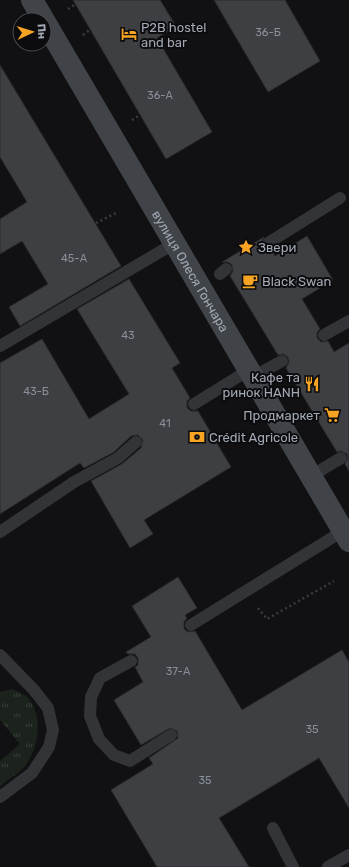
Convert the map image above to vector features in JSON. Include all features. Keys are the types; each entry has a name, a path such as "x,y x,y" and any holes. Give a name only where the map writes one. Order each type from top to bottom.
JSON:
{"street":[{"name":"вулиця Олеся Гончара","path":"32,0 346,536"}],"lane":[{"path":"268,243 340,198"},
{"path":"0,346 175,243"},
{"path":"324,335 349,321"},
{"path":"194,404 251,374 282,361"},
{"path":"0,532 74,482 118,458 136,442"},
{"path":"310,476 341,458"},
{"path":"191,625 246,591 346,536"},
{"path":"0,655 34,690 48,708 53,730 49,747 32,774 0,797"},
{"path":"131,661 100,678 91,697 90,716 99,739 114,755 130,761 171,735"},
{"path":"273,828 293,867"},
{"path":"328,867 349,855"}],"path":[{"path":"68,9 76,4"},
{"path":"83,34 91,30"},
{"path":"132,120 140,115"},
{"path":"96,223 118,212"},
{"path":"246,591 266,619 334,581"}],"green space":[{"path":"12,689 26,696 32,704 36,713 38,733 36,743 28,762 20,771 0,786 0,761 20,744 0,720 0,692"}],"building":[{"path":"73,0 160,0 176,26 157,38 212,132 166,159"},
{"path":"214,0 285,0 320,61 268,92"},
{"path":"0,65 121,266 20,326 9,307 48,284 22,241 0,254 0,219 27,202 0,157"},
{"path":"307,236 333,280 302,299 320,329 317,332 317,338 321,342 328,341 334,352 349,343 349,471 345,464 348,458 347,454 341,451 337,452 286,368 289,362 288,357 283,354 278,355 230,276 233,271 232,265 228,262 222,262 264,237 261,247 265,250 272,250 275,256"},
{"path":"129,279 180,363 172,368 190,398 187,401 187,408 191,411 198,411 231,467 144,520 153,534 130,548 91,481 122,464 141,448 143,440 138,435 131,436 114,452 84,468 80,463 0,514 0,363 42,339 89,419 129,394 77,309"},
{"path":"178,577 197,608 185,615 187,618 184,622 184,629 188,632 195,631 242,710 342,650 349,662 349,808 319,758 219,818 249,867 157,867 111,790 153,764 149,758 178,738 177,731 170,728 141,745 114,700 143,682 135,667 138,665 138,658 135,654 128,654 126,652 151,637 132,606"}],"place":[{"name":"P2B hostel and bar","path":"129,34"},
{"name":"Звери","path":"246,247"},
{"name":"Black Swan","path":"250,281"},
{"name":"Кафе та ринок HANH","path":"312,384"},
{"name":"Продмаркет","path":"332,415"},
{"name":"Crédit Agricole","path":"197,437"}]}
